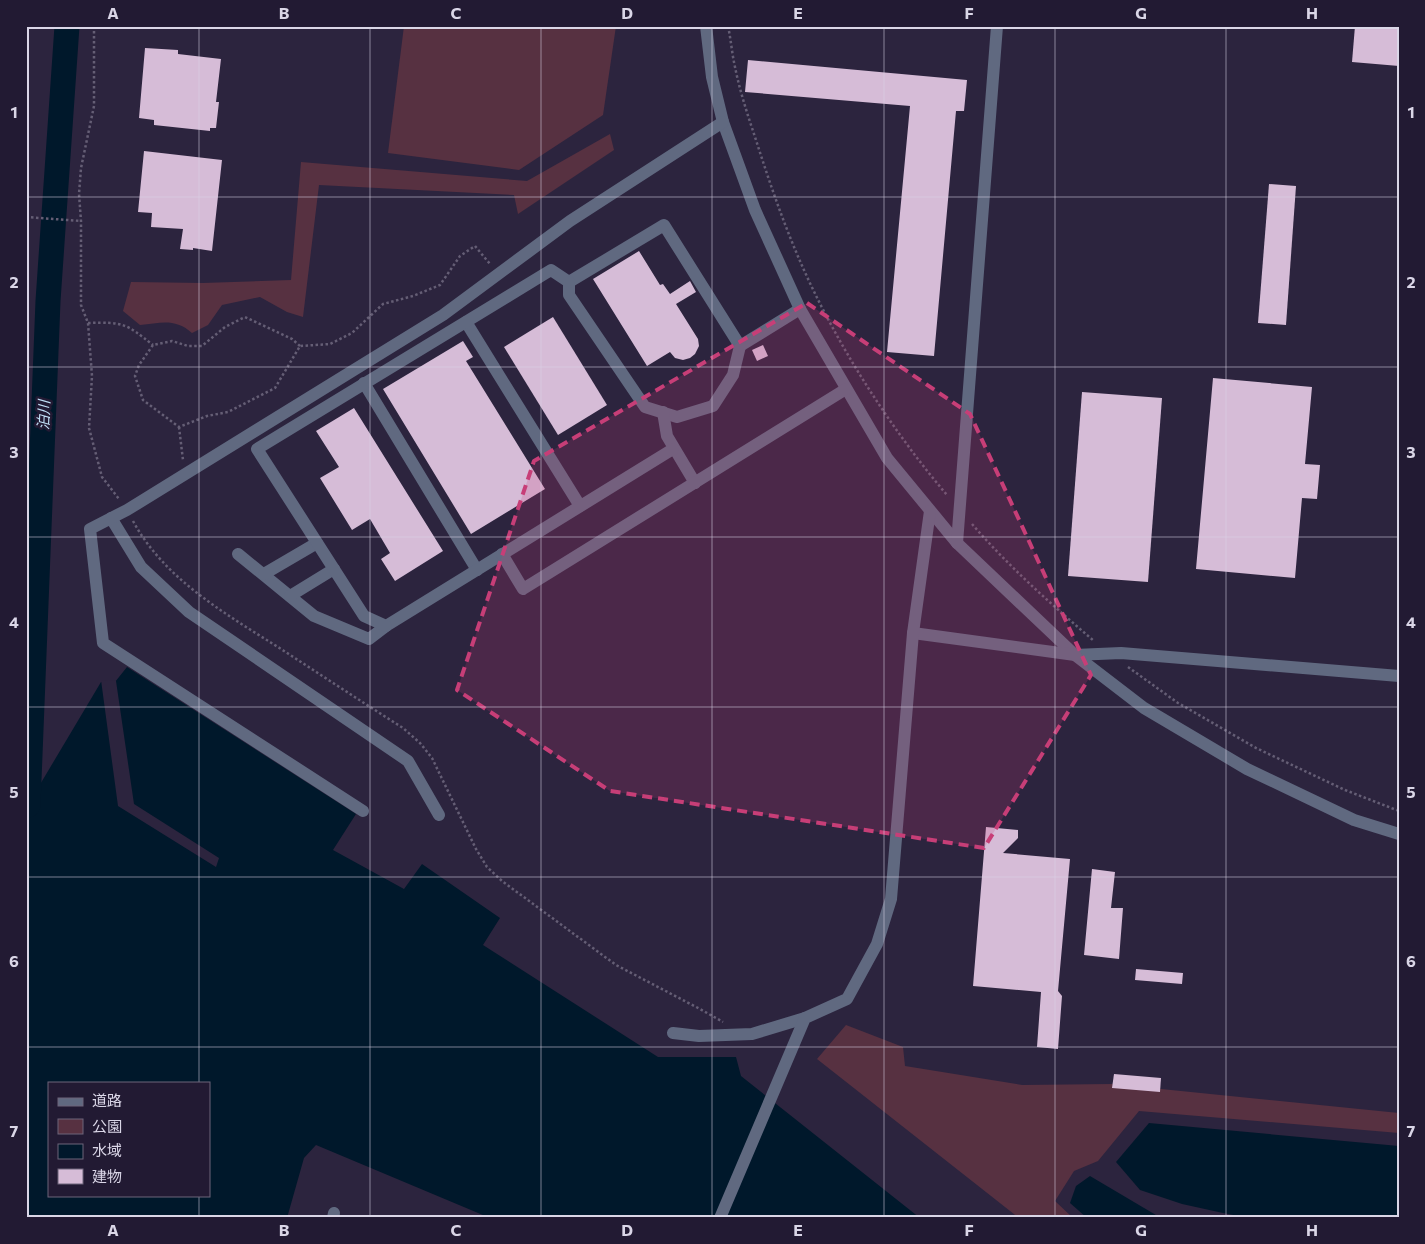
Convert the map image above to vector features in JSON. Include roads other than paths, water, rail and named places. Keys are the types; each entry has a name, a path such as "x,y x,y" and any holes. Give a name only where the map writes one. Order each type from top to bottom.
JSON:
{"street":[{"path":"706,26 712,77 723,122 755,210 800,309 887,458 957,543 1075,655 1144,708 1247,769 1354,820 1399,834"},
{"path":"957,543 997,26"},
{"path":"363,812 103,643 90,529 127,510 443,315 499,275 570,220 723,122"},
{"path":"569,282 664,225 740,346"},
{"path":"386,626 364,616 257,449 551,270 569,282"},
{"path":"569,282 569,294 644,407 677,416 713,406 733,376 740,346 800,309"},
{"path":"466,322 580,506"},
{"path":"364,383 477,570"},
{"path":"502,554 523,589 846,389"},
{"path":"662,412 667,436 673,449 695,483"},
{"path":"238,554 314,616 369,639 386,626 673,449"},
{"path":"673,1033 699,1036 752,1034 805,1018 847,999 877,944 891,899 913,633 930,511"},
{"path":"111,518 141,567 189,612 408,761 439,815"},
{"path":"264,574 317,543"},
{"path":"290,596 334,569"},
{"path":"913,633 1075,655 1121,653 1399,676"},
{"path":"720,1218 805,1018"}],"water":[{"path":"127,667 356,814 333,850 404,889 422,864 500,918 483,945 658,1057 736,1057 741,1076 920,1218 490,1218 316,1145 304,1158 287,1218 26,1218 26,808 101,682 115,682"},
{"path":"1149,1123 1399,1146 1399,1218 1249,1218 1182,1204 1140,1190 1116,1162"},
{"path":"1090,1176 1161,1218 1087,1218 1070,1203 1076,1186"}],"waterway":[{"name":"泊川","path":"28,805 48,301 67,26"}]}
